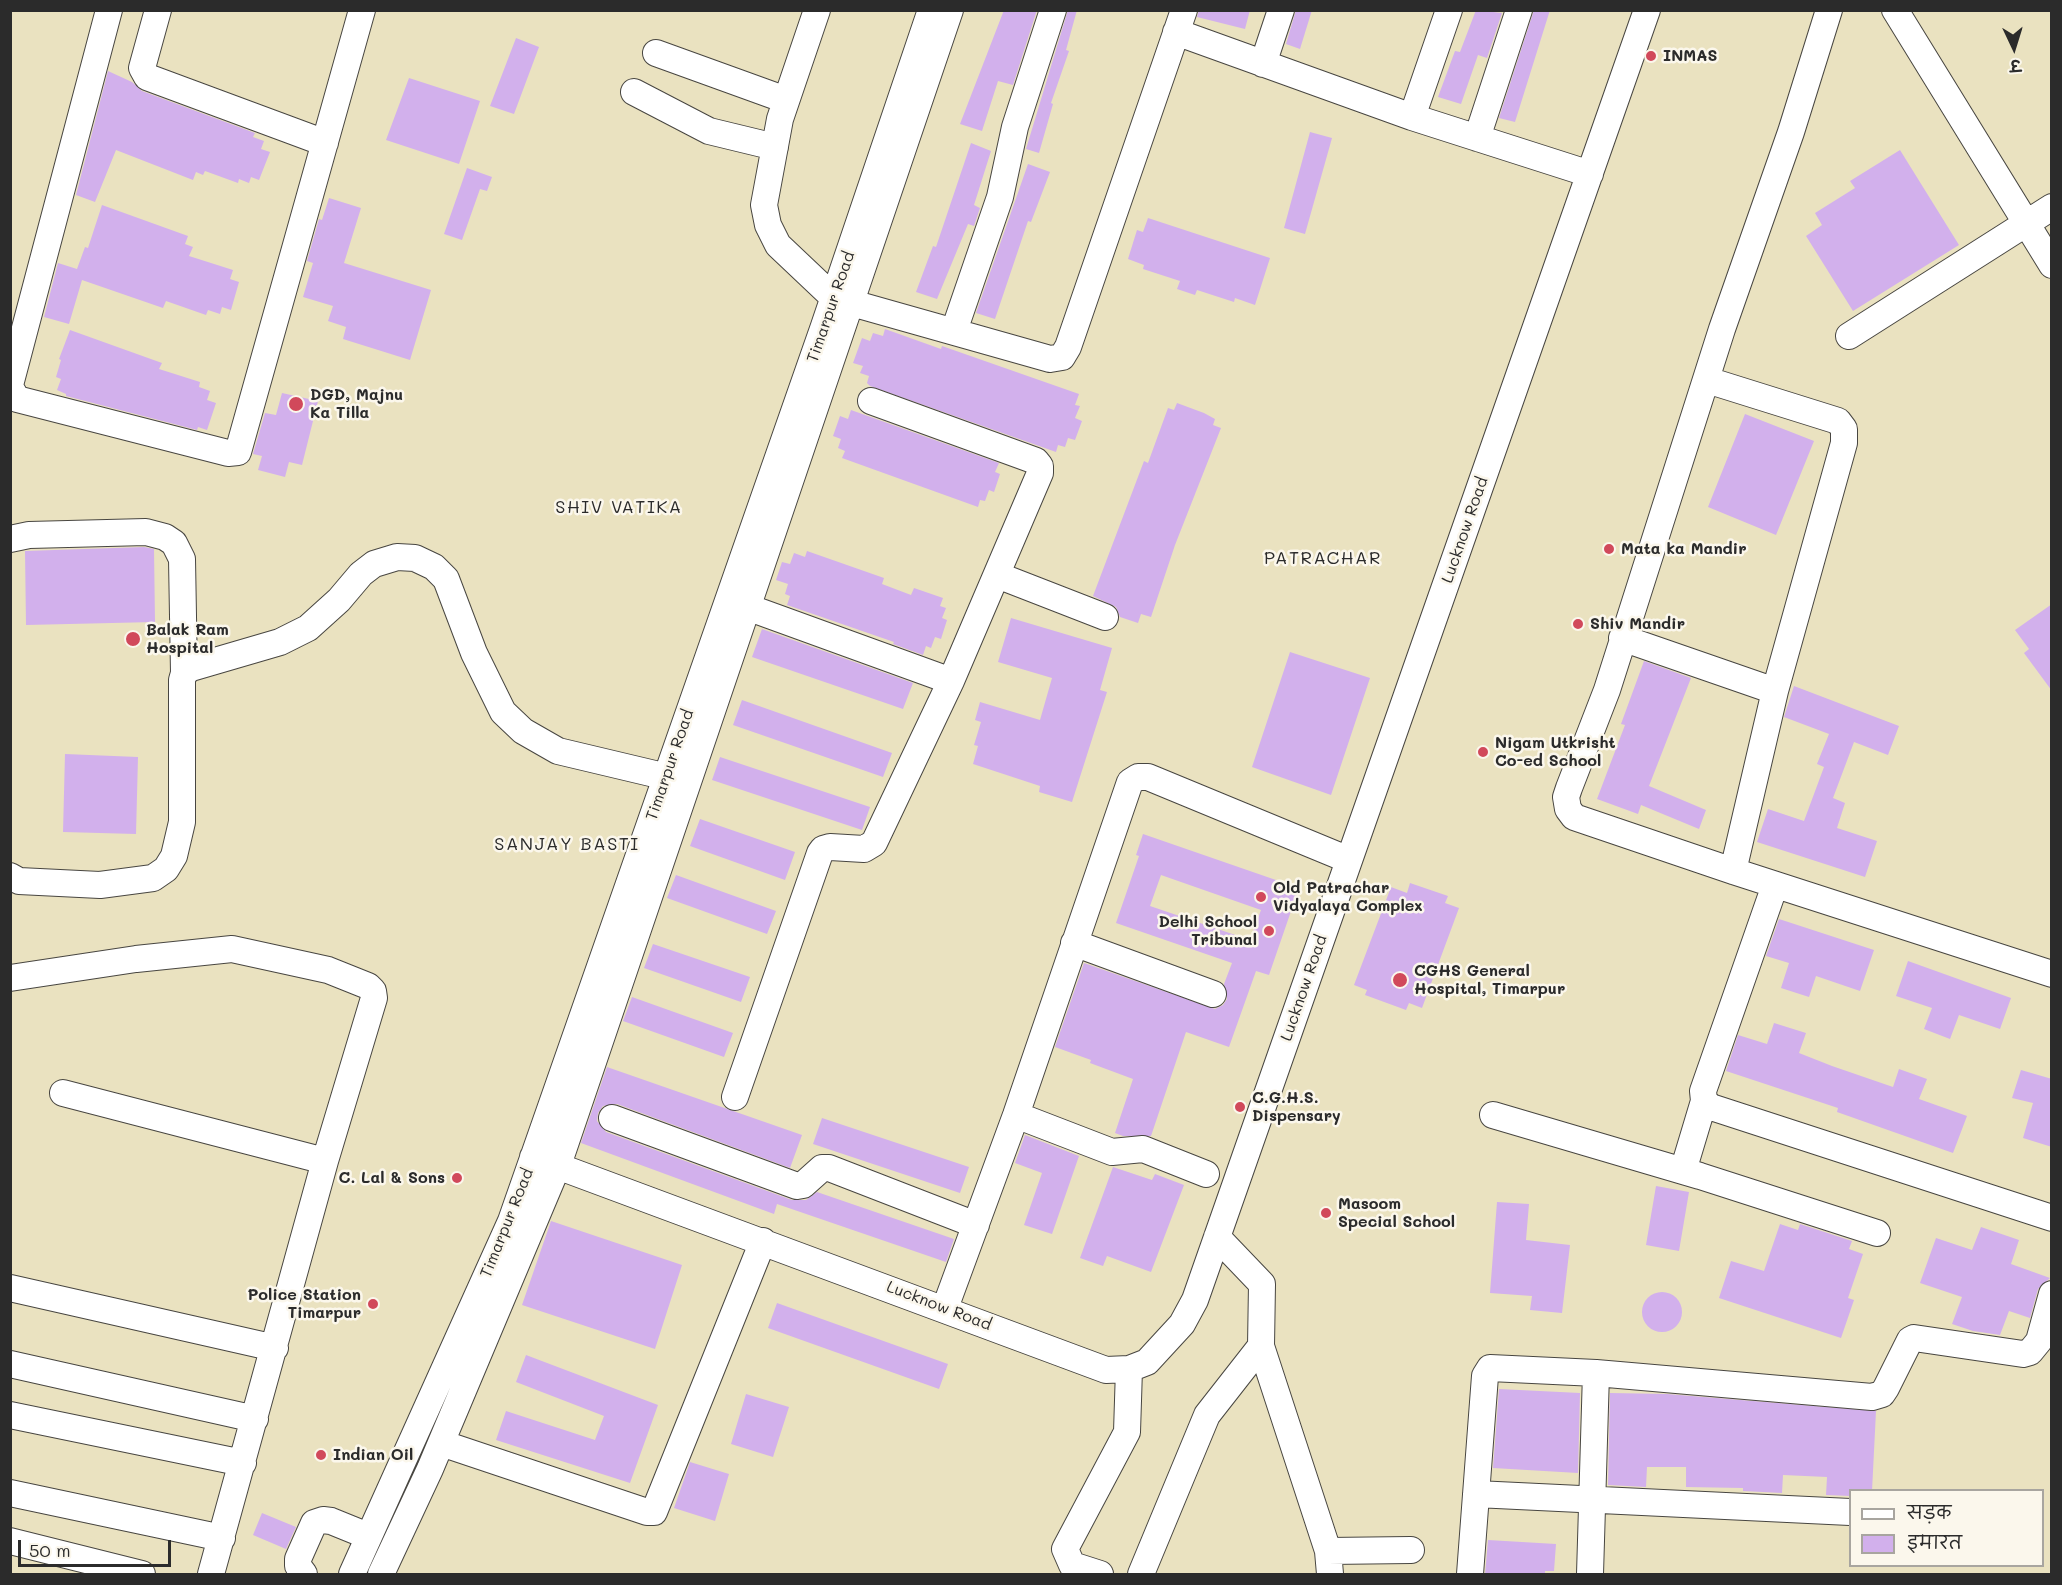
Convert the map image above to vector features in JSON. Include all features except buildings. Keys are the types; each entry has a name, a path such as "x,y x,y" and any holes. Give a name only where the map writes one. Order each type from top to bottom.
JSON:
{"street":[{"path":"109,10 10,386 12,394 18,399 228,453 238,452 362,10"},
{"path":"158,10 142,68 147,77 325,143"},
{"path":"818,10 786,100 764,205 768,225 778,245 842,300 1037,357 1062,357 1068,347 1180,21 1263,64 1412,117 1590,174"},
{"name":"Timarpur Road","path":"352,1575 502,1243 678,779 747,607 931,10"},
{"name":"Timarpur Road","path":"381,1575 441,1443 558,1165 678,779 842,300 950,10"},
{"path":"954,331 1000,197 1015,128 1053,10"},
{"path":"1263,64 1281,10"},
{"path":"1412,117 1449,10"},
{"path":"1477,138 1519,10"},
{"name":"Lucknow Road","path":"533,1157 945,1308 1106,1370 1129,1369 1148,1362 1182,1324 1195,1300 1647,10"},
{"path":"1829,10 1791,132 1722,329 1606,690 1566,797 1568,809 1574,817 1775,885 2052,974"},
{"path":"1895,10 2052,266"},
{"path":"656,53 786,100"},
{"path":"634,92 709,131 775,147"},
{"path":"1849,336 2052,207"},
{"path":"1707,380 1838,421 1844,429 1844,443 1775,690 1733,871"},
{"path":"735,1097 820,853 823,849 830,847 864,849 874,843 951,681 997,575 1040,466 1036,462 871,400"},
{"path":"10,539 29,535 146,532 165,537 174,543 182,559 184,673 182,680 182,822 174,856 166,869 153,879 100,885 18,881 10,876"},
{"path":"184,673 191,668 280,642 308,628 374,564 397,557 415,558 434,567 446,579 474,653 503,712 523,731 558,752 678,779"},
{"path":"997,575 1105,617"},
{"path":"747,607 951,681"},
{"path":"1622,638 1775,690"},
{"path":"945,1308 1016,1115 1125,791 1130,782 1138,777 1148,777 1349,860"},
{"path":"1683,1171 1704,1101 1703,1091 1775,885"},
{"path":"1074,943 1213,994"},
{"path":"10,978 159,956 232,950 328,970 368,986 373,991 374,998 326,1161 211,1575"},
{"path":"63,1093 326,1161"},
{"path":"1704,1101 1711,1107 2052,1218"},
{"path":"1016,1115 1112,1152 1143,1149 1206,1174"},
{"path":"1493,1115 1683,1171 1877,1233"},
{"path":"612,1118 797,1186 803,1185 822,1168 829,1168 976,1225"},
{"path":"1217,1237 1262,1284 1261,1346 1329,1563 1412,1550"},
{"path":"441,1443 647,1512 654,1512 763,1241"},
{"path":"10,1288 275,1348"},
{"path":"1470,1575 1485,1376 1490,1368 1596,1373 1872,1397 1882,1394 1914,1338 2023,1354 2030,1352 2039,1341 2052,1294"},
{"path":"1141,1575 1207,1415 1261,1346"},
{"path":"10,1364 255,1419"},
{"path":"1100,1575 1072,1565 1065,1549 1127,1432 1129,1369"},
{"path":"1590,1575 1596,1373"},
{"path":"10,1415 243,1463"},
{"path":"10,1493 222,1538"},
{"path":"1476,1494 1849,1512"},
{"path":"303,1575 298,1559 314,1523 323,1520 331,1521 368,1536"},
{"path":"10,1541 142,1575"}],"place":[{"name":"INMAS","path":"1651,56"},
{"name":"DGD, Majnu Ka Tilla","path":"296,404"},
{"name":"Mata ka Mandir","path":"1609,549"},
{"name":"Shiv Mandir","path":"1578,624"},
{"name":"Balak Ram Hospital","path":"133,639"},
{"name":"Nigam Utkrisht Co-ed School","path":"1483,752"},
{"name":"Old Patrachar Vidyalaya Complex","path":"1261,897"},
{"name":"Delhi School Tribunal","path":"1269,931"},
{"name":"CGHS General Hospital, Timarpur","path":"1400,980"},
{"name":"C.G.H.S. Dispensary","path":"1240,1107"},
{"name":"C. Lal & Sons","path":"457,1178"},
{"name":"Masoom Special School","path":"1326,1213"},
{"name":"Police Station Timarpur","path":"373,1304"},
{"name":"Indian Oil","path":"321,1455"}],"district":[{"name":"SHIV VATIKA","path":"619,507"},
{"name":"PATRACHAR","path":"1323,558"},
{"name":"SANJAY BASTI","path":"567,844"}]}
